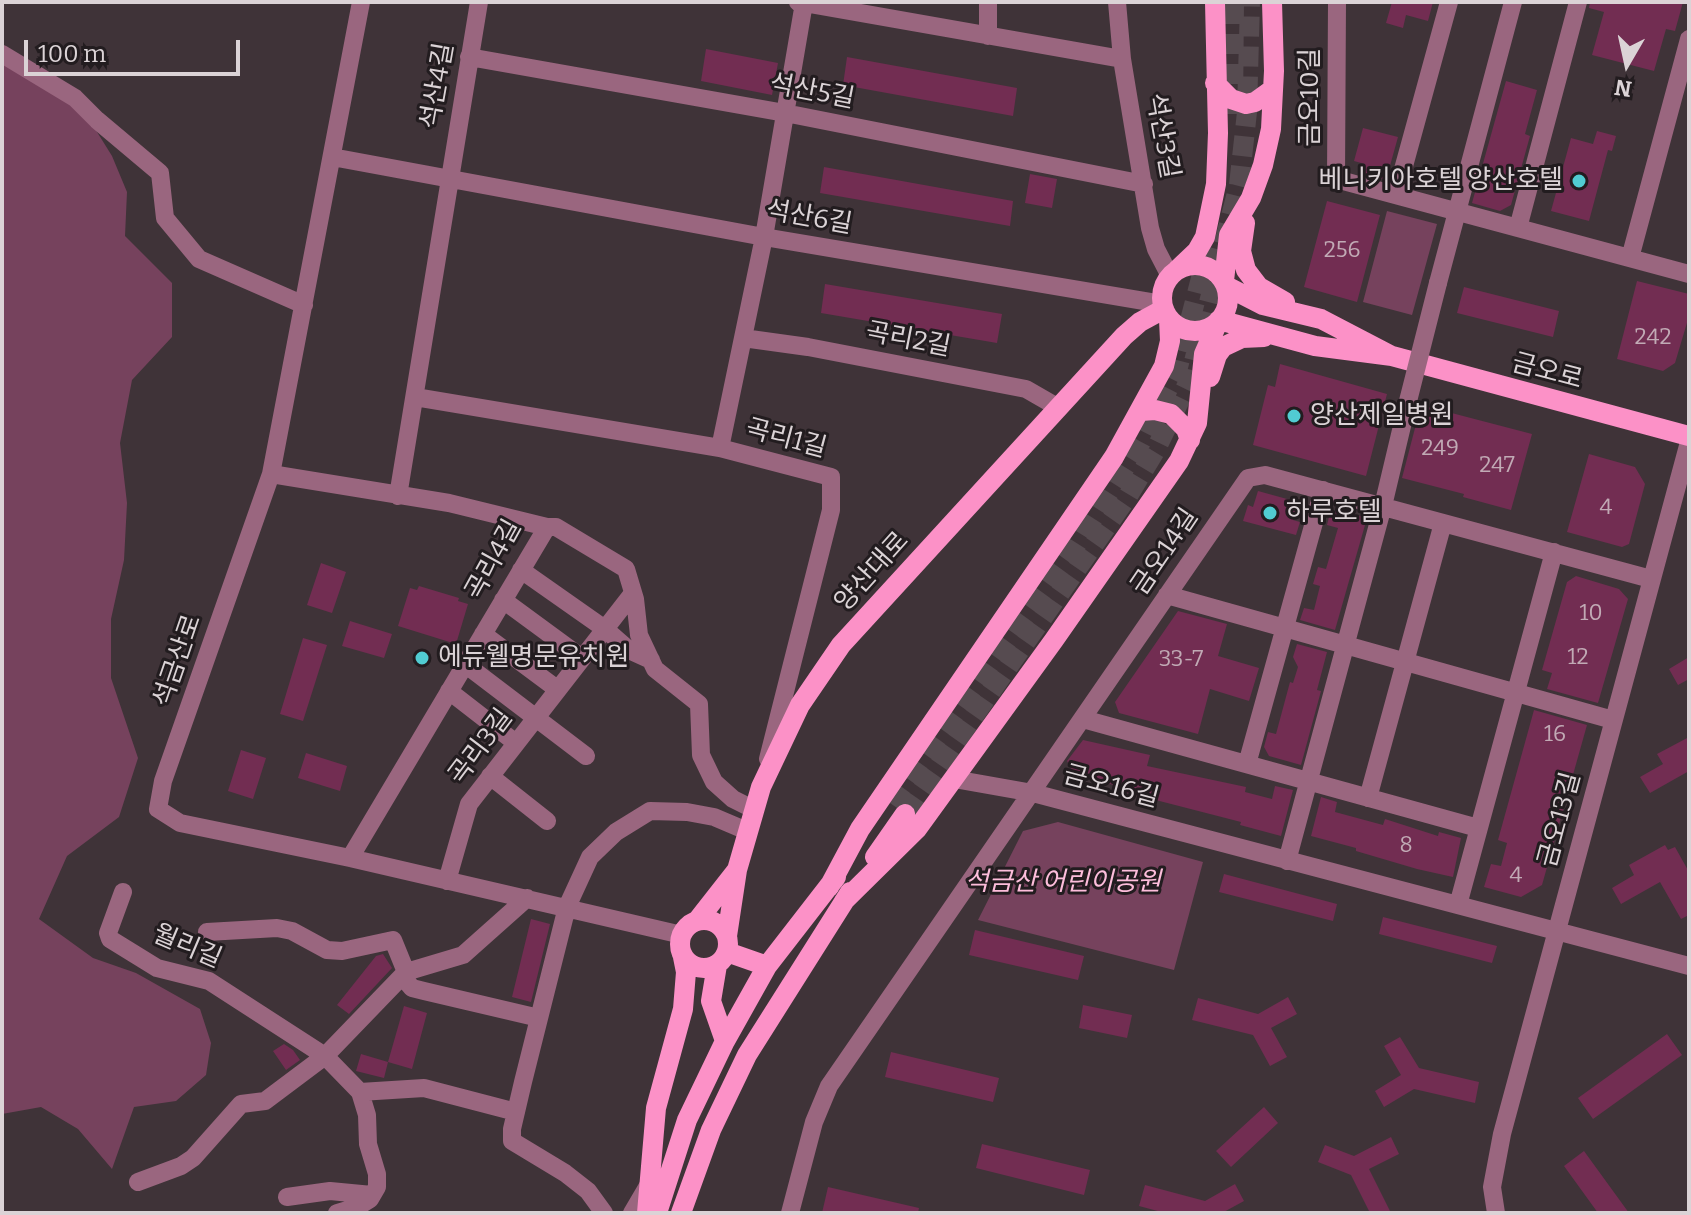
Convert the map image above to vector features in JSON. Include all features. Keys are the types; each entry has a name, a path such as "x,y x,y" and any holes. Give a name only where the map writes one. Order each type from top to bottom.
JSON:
{"main road":[{"path":"836,894 860,829 1114,457 1141,411 1168,354 1165,284 1197,251 1205,237 1216,184 1215,2"},
{"path":"1272,2 1271,129 1251,198 1241,251 1251,279 1269,294 1321,319"},
{"path":"1215,83 1231,99 1246,104 1255,102 1273,89"},
{"path":"1193,431 1204,354 1228,304 1225,284 1229,235 1251,198"},
{"path":"1174,273 1198,265 1217,273 1225,284"},
{"name":"금오로","path":"1225,284 1263,305 1321,319 1392,356"},
{"path":"1165,311 1178,326 1199,331 1219,321"},
{"name":"양산대로","path":"725,1041 711,1001 724,951 737,870 761,787 800,705 841,645 1124,336 1140,322 1165,311"},
{"name":"금오로","path":"1219,321 1315,346 1392,356 1689,436"},
{"path":"657,1213 687,1120 725,1041 767,966 836,894 917,829 954,779 1139,520 1193,431 1207,396 1213,365 1223,347 1242,338 1285,338"},
{"path":"1141,411 1161,410 1193,431"},
{"path":"681,1213 711,1130 747,1055 836,894 897,809"},
{"path":"647,1213 656,1108 683,1009 686,972 680,942 737,870"},
{"path":"689,928 704,920 718,924 724,951"},
{"path":"724,951 767,966"},
{"path":"683,957 694,967 710,968 724,951"}],"street":[{"name":"석금산로","path":"361,2 271,474 163,781 158,809 180,823 567,907 689,928"},
{"name":"석산4길","path":"449,179 479,2"},
{"path":"798,2 1122,59"},
{"path":"988,2 988,36"},
{"name":"석산3길","path":"1117,2 1122,59 1156,249 1174,273"},
{"name":"금오10길","path":"1337,2 1336,179 1689,274"},
{"path":"1396,195 1449,2"},
{"path":"1287,861 1383,506 1438,283 1513,2"},
{"path":"1518,228 1578,2"},
{"path":"720,448 764,237 804,3"},
{"path":"1630,258 1689,39"},
{"path":"2,54 75,98 160,173 165,218 199,259 304,305"},
{"name":"석산5길","path":"469,57 785,113 1144,184"},
{"name":"석산6길","path":"332,157 1165,311"},
{"path":"398,496 449,179"},
{"name":"곡리2길","path":"743,338 808,347 1026,389 1059,408"},
{"name":"곡리1길","path":"415,397 720,448 831,477 831,510 761,787"},
{"name":"금오13길","path":"1496,1213 1492,1187 1494,1168 1689,442"},
{"name":"곡리4길","path":"271,474 449,503 547,527 350,858"},
{"name":"금오14길","path":"1033,793 1248,478 1265,475 1651,579"},
{"path":"1247,764 1323,490"},
{"path":"1368,798 1443,523"},
{"path":"547,527 556,527 626,569 639,635 655,669 699,704 701,755 714,782 733,799 753,809"},
{"path":"1458,905 1554,552"},
{"path":"521,570 605,629 629,650 651,660"},
{"name":"곡리3길","path":"447,881 469,804 633,593"},
{"path":"1167,595 1613,720"},
{"path":"503,600 582,658"},
{"path":"483,634 557,689"},
{"path":"465,664 586,756"},
{"path":"449,691 516,743"},
{"path":"1083,719 1478,828"},
{"path":"490,776 547,821"},
{"path":"954,779 1033,793"},
{"name":"금오16길","path":"790,1213 814,1122 829,1086 1033,793 1689,966"},
{"path":"604,1213 588,1191 565,1173 512,1141 516,1112 567,907 590,857 616,832 650,811 687,812 714,817 747,831"},
{"name":"월리길","path":"123,892 108,933 110,939 157,968 209,981 325,1056 360,1092"},
{"path":"138,1182 181,1166 193,1158 241,1104 265,1101 325,1056 404,974 463,955 527,898"},
{"name":"월리길","path":"207,932 277,928 292,931 327,950 342,951 393,940 404,974"},
{"path":"404,974 412,988 539,1018"},
{"path":"337,1213 357,1207 377,1187 377,1174 368,1144 367,1115 360,1092 424,1088 516,1112"},
{"path":"632,1213 649,1184"},
{"path":"287,1197 330,1191 372,1195"}],"green space":[{"path":"2,63 84,111 112,156 127,192 125,236 172,283 172,337 132,380 120,443 127,503 124,560 111,619 111,678 138,758 119,817 67,856 39,919 93,958 136,973 200,1009 211,1043 206,1075 176,1101 134,1107 112,1169 78,1129 41,1107 2,1114"},
{"path":"1387,211 1437,224 1412,315 1363,302"},
{"name":"석금산 어린이공원","path":"1058,822 1203,862 1174,970 978,920 1023,831"}],"building":[{"path":"1392,2 1433,2 1428,21 1406,15 1403,28 1386,23"},
{"path":"1590,2 1683,2 1675,31 1666,29 1654,71 1592,55 1604,12 1589,8"},
{"path":"706,49 778,63 772,95 701,81"},
{"path":"847,57 1017,88 1013,116 843,85"},
{"path":"1506,81 1537,90 1525,134 1530,136 1511,205 1500,211 1472,203"},
{"path":"1363,128 1398,137 1386,180 1362,174 1365,164 1354,161"},
{"name":"베니키아호텔 양산호텔","path":"1597,131 1616,136 1612,151 1608,150 1589,221 1551,211 1571,138 1593,144"},
{"path":"824,167 1013,201 1010,226 820,193"},
{"path":"1030,174 1057,179 1052,208 1025,203"},
{"path":"1327,201 1380,215 1357,302 1304,287"},
{"path":"1637,281 1689,294 1689,316 1675,363 1663,371 1617,359"},
{"path":"825,284 1002,314 997,343 821,313"},
{"path":"1464,287 1559,311 1553,337 1457,313"},
{"path":"1280,364 1387,394 1366,476 1253,445 1268,385 1275,387"},
{"path":"1421,405 1532,434 1511,510 1402,478"},
{"path":"1589,454 1635,467 1645,484 1629,544 1622,547 1567,532"},
{"name":"하루호텔","path":"1258,491 1298,502 1293,520 1300,522 1296,535 1243,521 1248,505 1253,507"},
{"path":"1338,510 1367,518 1335,630 1300,620 1304,608 1314,610 1320,586 1313,584 1318,567 1326,569 1338,528 1327,525 1330,513"},
{"path":"321,563 346,572 332,613 307,605"},
{"path":"1576,576 1619,589 1628,599 1598,703 1547,689 1552,673 1542,670 1567,582"},
{"path":"419,586 459,598 458,601 468,604 456,644 398,626 410,588 417,590"},
{"path":"1178,611 1227,624 1218,656 1259,668 1249,701 1210,689 1198,734 1119,713 1115,702"},
{"path":"350,621 392,634 384,658 342,646"},
{"path":"303,638 327,645 303,721 280,714"},
{"path":"1297,644 1327,652 1317,690 1321,691 1301,765 1269,756 1264,747 1268,732 1276,734 1290,682 1293,683 1298,667 1293,657"},
{"path":"1689,657 1689,679 1678,685 1669,669"},
{"path":"1534,710 1587,725 1542,885 1521,897 1484,887 1491,864 1501,866 1507,843 1498,840"},
{"path":"1689,737 1689,771 1650,793 1640,777 1663,764 1657,754"},
{"path":"1083,740 1150,755 1147,766 1246,787 1245,792 1272,799 1275,786 1293,790 1281,836 1240,825 1241,822 1113,789 1114,785 1075,775 1067,761"},
{"path":"241,750 266,758 253,799 228,791"},
{"path":"306,753 347,766 340,791 298,778"},
{"path":"1321,797 1337,802 1335,812 1383,825 1385,819 1438,836 1439,832 1461,838 1453,877 1311,836"},
{"path":"1665,845 1668,850 1675,847 1689,872 1689,915 1681,919 1660,882 1621,904 1612,888 1634,875 1629,865"},
{"path":"1224,874 1337,904 1333,921 1219,892"},
{"path":"1383,917 1497,946 1492,963 1379,934"},
{"path":"531,919 550,924 531,1002 512,997"},
{"path":"975,930 1084,956 1078,980 969,955"},
{"path":"383,954 392,968 349,1014 337,1005 376,956"},
{"path":"1288,997 1297,1014 1271,1028 1287,1057 1270,1066 1253,1035 1192,1020 1198,998 1258,1014"},
{"path":"1083,1005 1132,1015 1127,1038 1079,1028"},
{"path":"404,1006 427,1013 412,1069 388,1062"},
{"path":"1667,1034 1682,1055 1593,1119 1578,1098"},
{"path":"1400,1037 1419,1068 1479,1082 1475,1103 1414,1089 1384,1107 1375,1091 1401,1075 1384,1046"},
{"path":"284,1044 300,1060 286,1070 273,1051"},
{"path":"891,1052 999,1078 993,1102 885,1077"},
{"path":"361,1054 388,1062 384,1078 356,1071"},
{"path":"1264,1107 1278,1123 1231,1167 1216,1151"},
{"path":"1391,1137 1399,1154 1369,1169 1391,1213 1370,1213 1351,1175 1318,1162 1325,1145 1354,1156"},
{"path":"982,1144 1090,1170 1084,1195 976,1168"},
{"path":"1584,1151 1629,1213 1598,1213 1564,1166"},
{"path":"1235,1184 1244,1201 1222,1213 1165,1213 1139,1206 1145,1185 1205,1201"},
{"path":"828,1187 919,1208 918,1213 822,1213"}],"tunnel":[{"path":"1233,114 1234,2"},
{"path":"905,814 1128,496 1155,451 1189,381 1239,185 1247,112 1250,2"},
{"path":"890,803 1073,550 1141,442 1177,371 1209,247"}],"place":[{"name":"베니키아호텔 양산호텔","path":"1579,181"},
{"name":"양산제일병원","path":"1294,416"},
{"name":"하루호텔","path":"1270,513"},
{"name":"에듀웰명문유치원","path":"422,658"}]}
